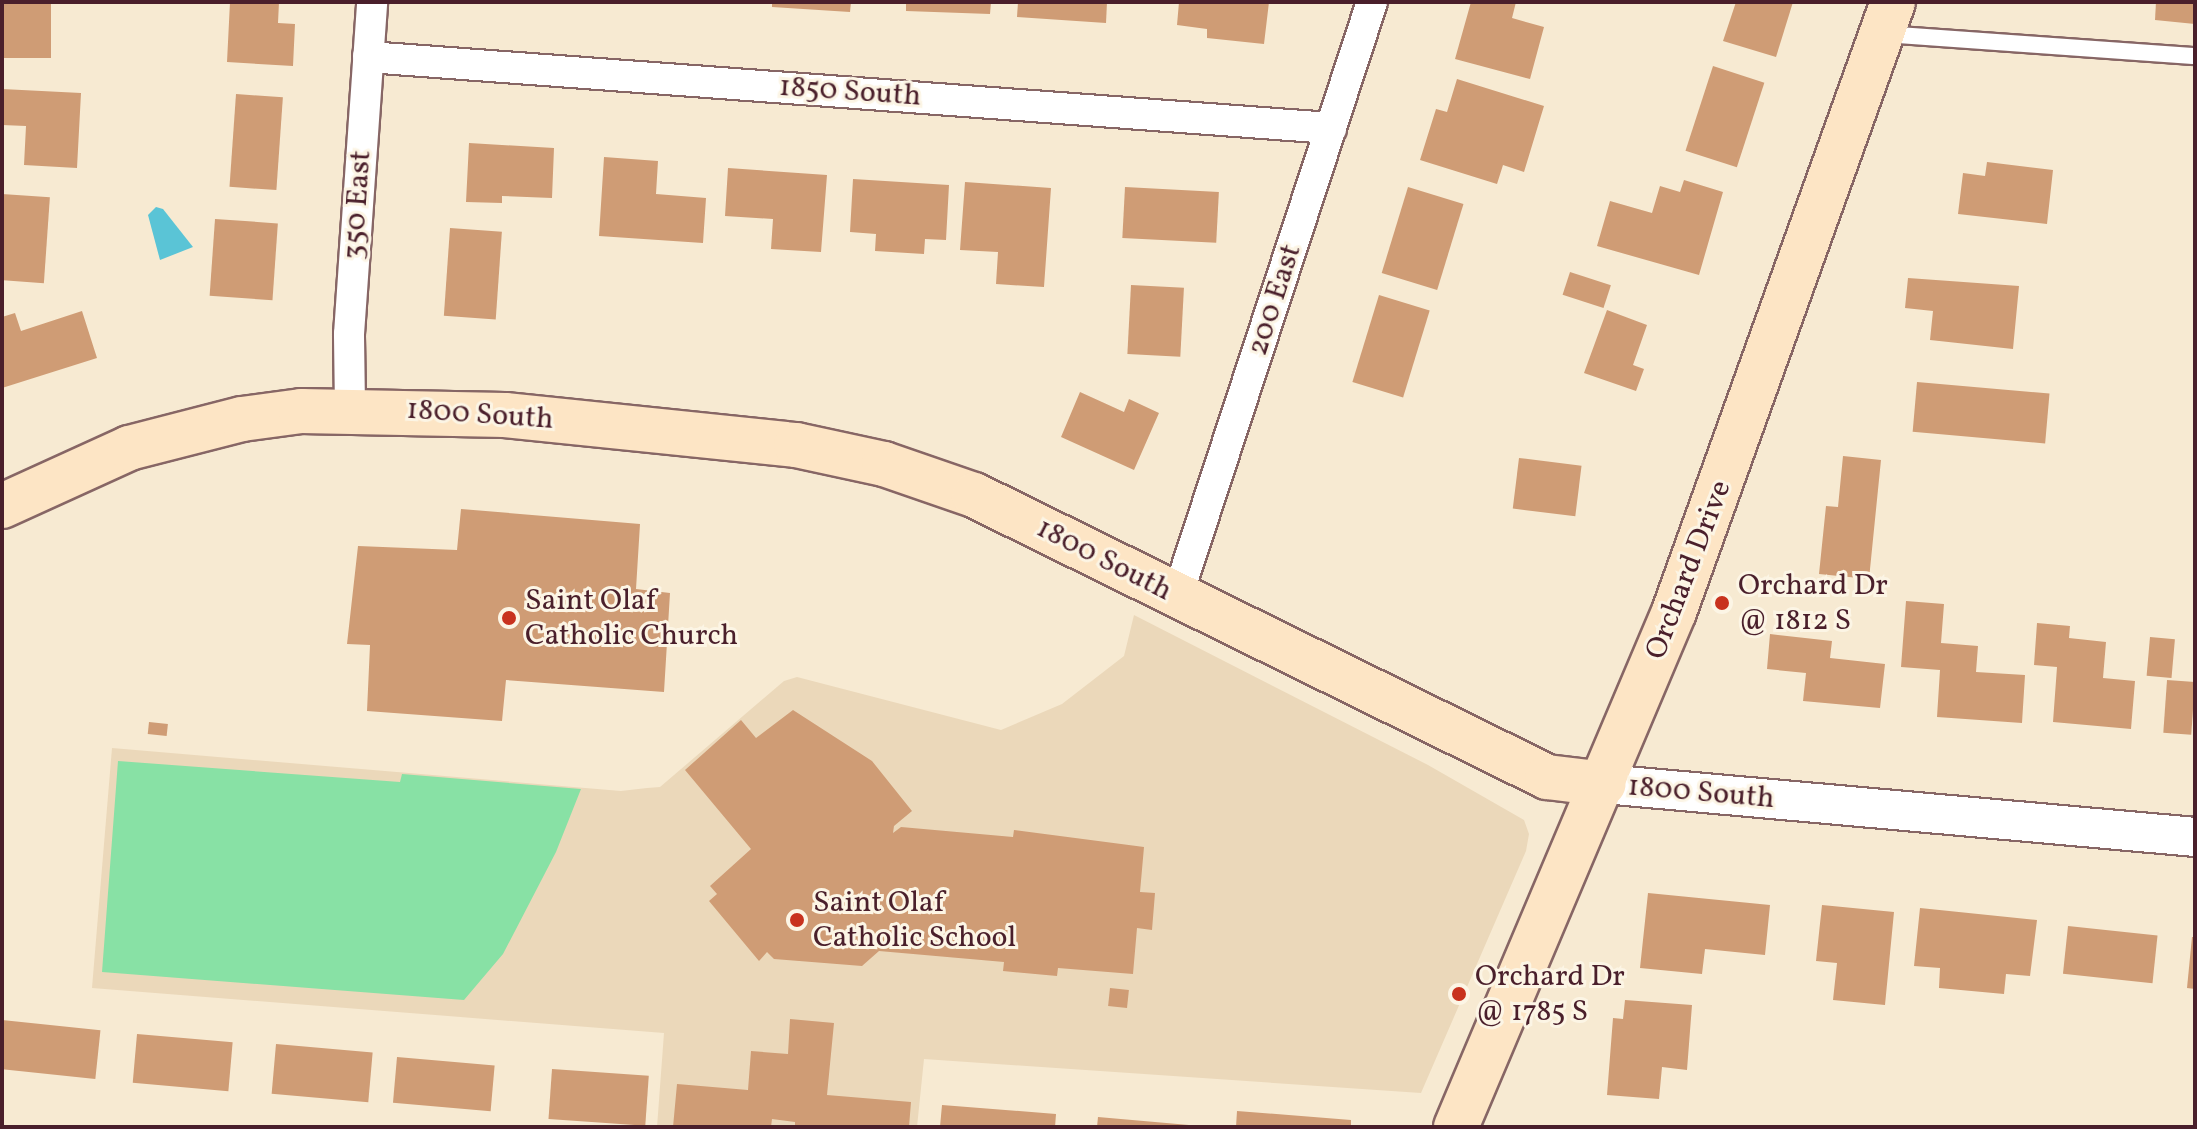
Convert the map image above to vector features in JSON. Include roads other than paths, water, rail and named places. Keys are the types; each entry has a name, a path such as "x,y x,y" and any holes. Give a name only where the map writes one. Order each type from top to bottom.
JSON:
{"main road":[{"name":"Orchard Drive","path":"1456,1127 1604,784 1713,510 1887,18"},
{"name":"1800 South","path":"2,506 129,448 185,431 242,419 350,408 505,415 750,439 840,453 974,495 1547,777 1604,784"}],"street":[{"name":"350 East","path":"350,408 349,334 372,2"},
{"name":"200 East","path":"1177,597 1372,2"},
{"name":"1850 South","path":"368,57 1331,128"},
{"name":"1800 South","path":"1604,784 2195,837"}],"lane":[{"path":"1887,18 2195,56"}],"water":[{"path":"156,207 163,209 193,247 160,260 148,215"}],"place":[{"name":"Orchard Dr @ 1812 S","path":"1722,603"},
{"name":"Saint Olaf Catholic Church","path":"509,618"},
{"name":"Saint Olaf Catholic School","path":"797,920"},
{"name":"Orchard Dr @ 1785 S","path":"1459,994"}]}
